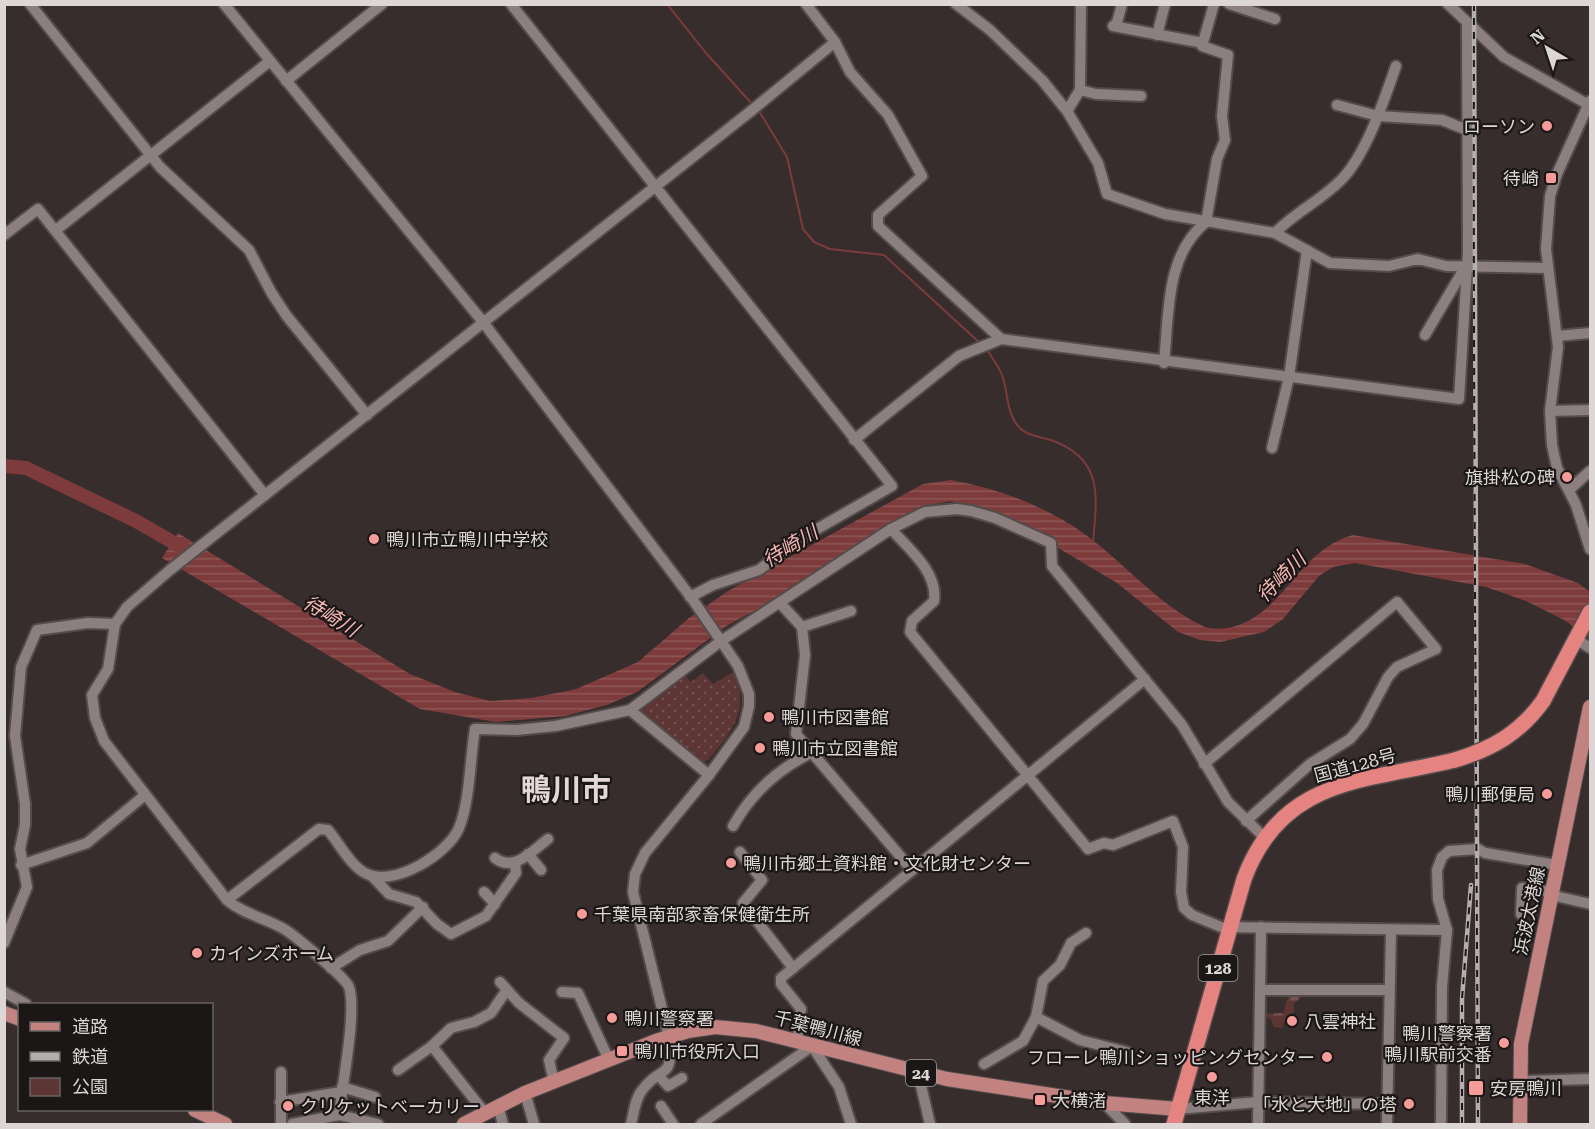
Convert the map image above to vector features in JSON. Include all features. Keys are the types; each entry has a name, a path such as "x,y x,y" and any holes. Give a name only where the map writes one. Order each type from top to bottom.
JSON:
{"highway":[{"name":"国道128号","path":"1174,1125 1229,928 1250,863 1265,837 1294,808 1327,789 1455,760 1505,739 1526,722 1543,700 1590,612"}],"main road":[{"name":"浜波太港線","path":"1520,1125 1521,1044 1590,707"},
{"name":"千葉鴨川線","path":"475,1120 525,1093 669,1036 705,1028 723,1027 756,1031 812,1047 975,1084 1104,1103 1178,1109"},
{"path":"197,1111 225,1125"}],"street":[{"path":"30,4 150,156 213,219 249,250 286,315 367,415"},
{"path":"224,4 483,322 721,640 744,679 750,706 738,737 642,857 633,881 639,921 669,1036 671,1065 639,1094 631,1125"},
{"path":"286,81 382,4"},
{"path":"511,4 854,441 892,486 798,540 759,570 713,585 691,599"},
{"path":"957,4 990,30 1042,80 1067,111 1098,163 1107,194 1165,214 1275,233 1336,263 1389,266 1418,259 1446,266 1546,268"},
{"path":"1067,111 1080,90 1081,4"},
{"path":"1122,4 1114,26 1157,35 1178,36 1203,43"},
{"path":"1157,35 1165,4"},
{"path":"1164,363 1173,276 1181,254 1196,230 1206,222 1217,159 1225,140 1222,116 1228,55 1202,46 1214,4"},
{"path":"1229,4 1275,19"},
{"path":"1448,4 1503,57 1590,103 1557,174 1550,196 1546,268 1557,336 1550,411 1555,462 1583,522 1590,549"},
{"path":"812,7 835,42 850,72 888,115 922,176 878,215 878,226 998,342"},
{"path":"854,441 959,356 998,342 1459,399 1468,252 1467,24"},
{"path":"339,1115 350,1024 350,988 342,976 284,929 236,908 227,900 104,741 95,718 92,695 108,669 115,624 127,607 208,539 656,187 835,42"},
{"path":"56,231 270,61"},
{"path":"1275,233 1341,180 1378,116 1396,66"},
{"path":"1080,90 1096,94 1141,96"},
{"path":"1337,105 1378,116 1442,120 1467,130"},
{"path":"4,235 38,209 265,495"},
{"path":"1272,448 1289,377 1307,250"},
{"path":"1425,335 1466,266"},
{"path":"1557,336 1590,333"},
{"path":"1550,411 1590,410"},
{"path":"1569,490 1590,471"},
{"path":"372,876 409,870 422,865 455,836 462,814 475,729 516,730 556,726 607,717 630,710 721,640 891,529 925,512 957,509 995,518 1050,543 1052,566 1182,725 1228,802 1265,837"},
{"path":"891,529 928,571 934,583 934,602 912,621 910,632 1029,774 1088,849 1104,843 1113,844 1173,821 1183,847 1181,892 1184,908 1192,915 1229,928 1447,930"},
{"path":"1204,764 1397,602 1436,648 1397,667 1388,677 1363,724 1350,739 1310,764 1246,821"},
{"path":"780,603 802,627 805,655 795,729 798,738 912,870"},
{"path":"802,627 851,611"},
{"path":"4,943 8,921 27,887 21,865 25,804 16,752 21,668 36,630 88,623 115,624"},
{"path":"1578,636 1590,648"},
{"path":"797,1043 801,1009 781,984 781,978 1145,679"},
{"path":"630,710 709,775"},
{"path":"4,721 16,724"},
{"path":"733,826 747,802 792,762 811,753"},
{"path":"21,865 87,843 145,795"},
{"path":"227,900 319,829 328,830 361,871 372,876 389,894 413,899 437,924 451,934 486,916 516,873 515,863"},
{"path":"495,858 501,863 515,863 548,838"},
{"path":"1441,1125 1442,987 1447,930 1438,899 1437,870 1442,856 1449,851 1478,849 1485,853 1557,865"},
{"path":"740,852 762,880 743,903 793,968"},
{"path":"528,855 541,870"},
{"path":"1521,914 1522,888 1590,904"},
{"path":"484,892 495,904"},
{"path":"331,968 360,950 388,941 423,907"},
{"path":"1258,1125 1261,927"},
{"path":"1387,1125 1391,930"},
{"path":"984,1064 1023,1041 1036,1017 1043,981 1060,965 1071,943 1086,933"},
{"path":"398,1070 432,1046 451,1028 474,1022 491,1013 503,986 564,1038 549,1060 554,1082"},
{"path":"1260,990 1389,990"},
{"path":"4,992 23,1003"},
{"path":"562,992 578,993 609,1060"},
{"path":"1036,1017 1080,1040 1127,1052"},
{"path":"432,1046 475,1120"},
{"path":"700,1125 812,1047 839,1087 851,1125"},
{"path":"281,1072 281,1125"},
{"path":"918,1072 930,1125"},
{"path":"659,1076 668,1086 682,1078"},
{"path":"1520,1081 1585,1079 1590,1090"},
{"path":"280,1102 342,1089 375,1097"},
{"path":"525,1093 534,1125"},
{"path":"1178,1109 1258,1102 1388,1104"},
{"path":"1104,1103 1118,1122"},
{"path":"498,1106 504,1125"},
{"path":"661,1106 673,1125"},
{"path":"292,1125 339,1115 378,1125"}],"green space":[{"path":"733,672 738,685 740,708 731,730 704,762 685,746 681,747 641,712 642,707 684,674 691,682 703,673 713,684"},
{"path":"1289,994 1302,997 1294,1003 1294,1012 1286,1016 1282,1028 1274,1027 1271,1019 1264,1014 1283,1013"}],"shaded area":[{"path":"951,480 1009,495 1063,520 1099,545 1168,605 1205,627 1229,628 1250,620 1266,609 1318,554 1334,543 1353,535 1525,564 1578,583 1590,592 1590,639 1564,620 1526,601 1486,587 1355,563 1333,567 1319,576 1283,619 1264,632 1220,642 1200,640 1178,632 1117,583 1003,515 950,501 918,508 773,601 728,625 637,692 607,705 565,716 496,722 420,709 162,558 178,533 410,674 455,692 490,701 531,698 576,689 638,662 689,618 728,591 923,484"}],"waterway":[{"path":"667,4 706,53 753,105"},
{"path":"759,111 787,157 803,229 814,242 830,249 884,255 981,344"},
{"path":"987,350 1002,374 1010,412 1016,424 1027,433 1068,448 1089,468 1096,509 1093,542"},
{"name":"待崎川","path":"4,466 26,468 136,521 188,551"}],"railway":[{"path":"1474,4 1478,1124"},
{"path":"1462,1124 1462,999 1471,885"}],"place":[{"name":"ローソン","path":"1547,126"},
{"name":"待崎","path":"1551,178"},
{"name":"旗掛松の碑","path":"1567,477"},
{"name":"鴨川市立鴨川中学校","path":"374,539"},
{"name":"鴨川市図書館","path":"769,717"},
{"name":"鴨川市立図書館","path":"760,748"},
{"name":"鴨川郵便局","path":"1547,794"},
{"name":"鴨川市郷土資料館・文化財センター","path":"731,863"},
{"name":"千葉県南部家畜保健衛生所","path":"582,914"},
{"name":"カインズホーム","path":"197,953"},
{"name":"鴨川警察署","path":"612,1018"},
{"name":"八雲神社","path":"1292,1021"},
{"name":"鴨川警察署 鴨川駅前交番","path":"1504,1043"},
{"name":"鴨川市役所入口","path":"622,1051"},
{"name":"フローレ鴨川ショッピングセンター","path":"1327,1057"},
{"name":"東洋","path":"1212,1077"},
{"name":"安房鴨川","path":"1476,1088"},
{"name":"大横渚","path":"1040,1100"},
{"name":"「水と大地」の塔","path":"1409,1104"},
{"name":"クリケットベーカリー","path":"288,1106"}],"district":[{"name":"鴨川市","path":"566,789"}]}
